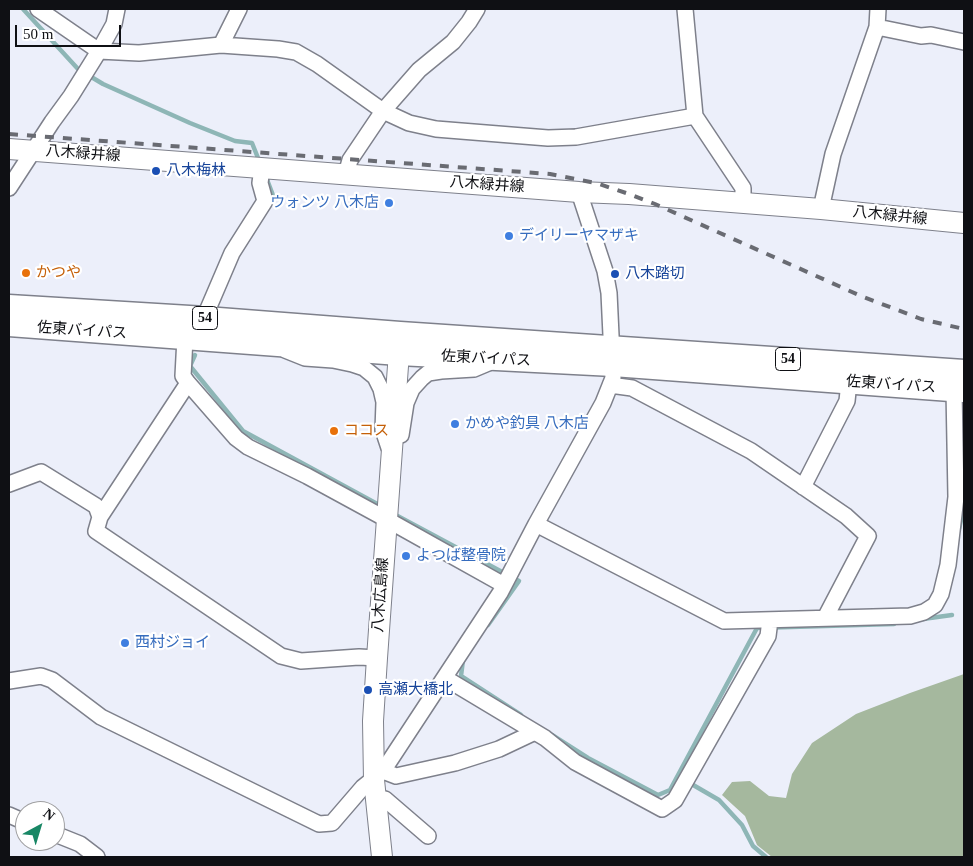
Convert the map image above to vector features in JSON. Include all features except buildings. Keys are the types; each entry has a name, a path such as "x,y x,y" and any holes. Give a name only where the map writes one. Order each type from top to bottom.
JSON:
{"highway":[{"name":"佐東バイパス","path":"9,306 206,318 496,359 962,381"},
{"name":"佐東バイパス","path":"9,325 273,345 400,344 611,365 848,382 962,381"}],"main road":[{"name":"八木緑井線","path":"9,149 579,192 629,194 821,209 964,223"},
{"name":"八木広島線","path":"382,857 374,721 376,658 400,344"}],"street":[{"path":"38,9 99,51 139,54 221,45 296,52 382,111 409,123 436,129 548,138 576,137 695,116"},
{"path":"9,188 99,51 114,24 117,9"},
{"path":"221,45 239,9"},
{"path":"346,174 350,160 382,111 419,70 453,42 477,9"},
{"path":"685,9 695,116 742,188 743,203"},
{"path":"821,209 833,154 877,27 878,9"},
{"path":"877,27 964,42"},
{"path":"206,318 232,253 265,201 260,183 262,168"},
{"path":"377,783 504,585 603,403 611,365 608,292 605,271 579,192"},
{"path":"185,338 184,376 236,438 248,447 307,476 504,585"},
{"path":"273,345 304,358 333,360 352,364 364,368 374,377 382,389 384,402 383,430 391,454"},
{"path":"391,454 402,432 406,403 412,389 422,378 428,373 474,369 496,359"},
{"path":"611,365 632,388 751,451 846,516 868,536 825,618"},
{"path":"536,524 724,621 910,616 924,612 936,606 948,565 956,497 962,381"},
{"path":"803,487 847,401 848,382"},
{"path":"188,383 100,517 96,531 281,656 302,661 359,657 376,658"},
{"path":"9,484 41,472 96,506 100,517"},
{"path":"444,678 535,732 574,762 662,809 675,800 768,636 770,620"},
{"path":"9,681 41,676 52,680 101,717 319,824 332,822 363,788 396,776 455,763 499,749 535,732"},
{"path":"377,783 385,799 428,836"},
{"path":"65,838 80,844 97,857"}],"green space":[{"path":"964,674 964,857 772,857 757,845 745,816 722,795 732,782 750,781 769,796 786,798 792,774 812,743 856,714"}],"waterway":[{"path":"23,9 78,69 103,84 190,123 235,141 252,143 260,163"},
{"path":"266,177 274,198 270,204"},
{"path":"195,355 190,366 243,431 381,506"},
{"path":"392,513 519,581 488,625"},
{"path":"959,529 962,516 964,515"},
{"path":"923,619 952,615"},
{"path":"552,735 588,758 658,795 670,790 757,628 894,624"},
{"path":"463,660 461,676 521,715"},
{"path":"688,782 719,800 742,825 753,846 766,857"}],"railway":[{"path":"9,134 550,174 596,183 655,204 861,296 921,319 964,329"}],"place":[{"name":"八木梅林","path":"156,171"},
{"name":"ウォンツ 八木店","path":"389,203"},
{"name":"デイリーヤマザキ","path":"509,236"},
{"name":"かつや","path":"26,273"},
{"name":"八木踏切","path":"615,274"},
{"name":"かめや釣具 八木店","path":"455,424"},
{"name":"ココス","path":"334,431"},
{"name":"よつば整骨院","path":"406,556"},
{"name":"西村ジョイ","path":"125,643"},
{"name":"高瀬大橋北","path":"368,690"}]}
